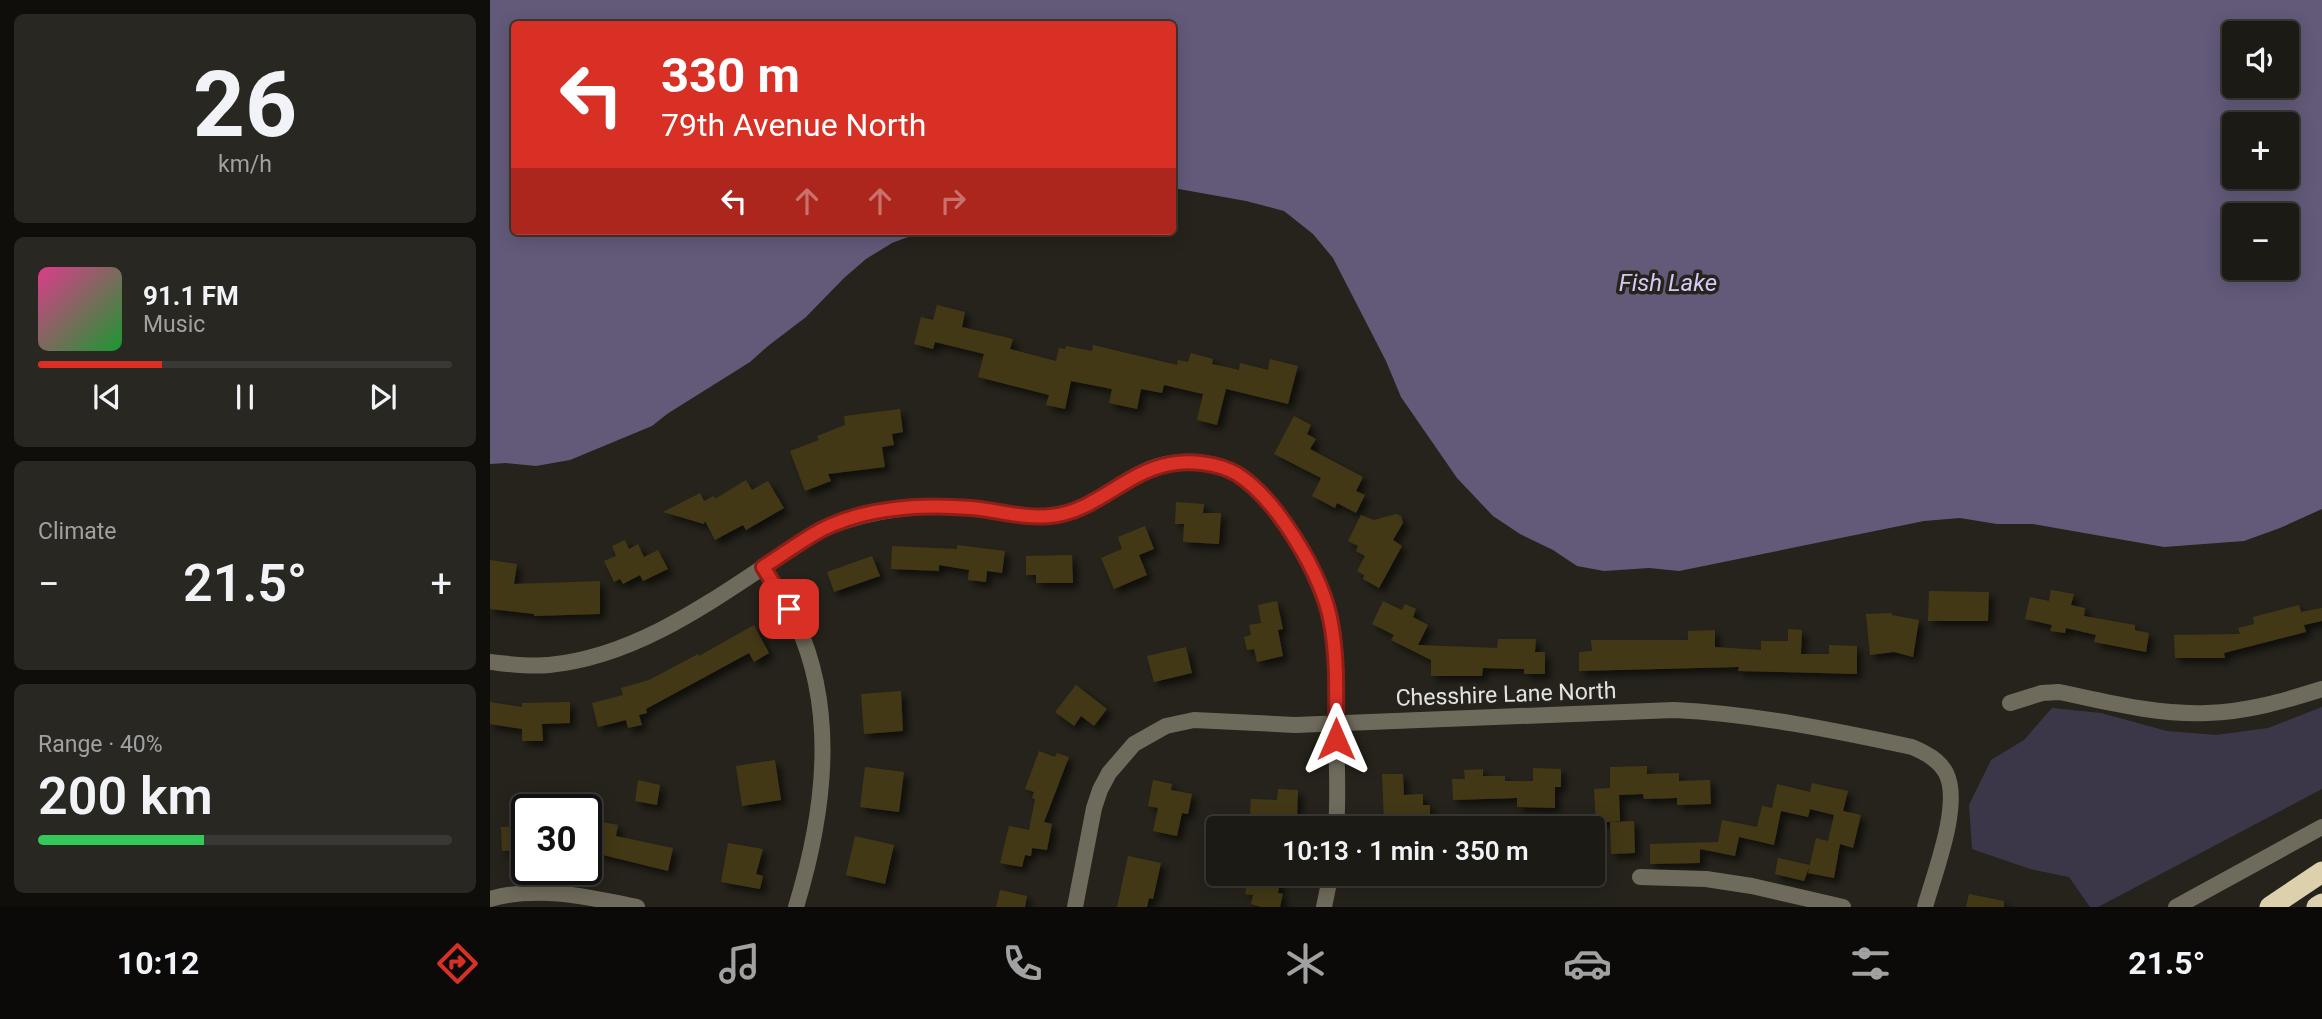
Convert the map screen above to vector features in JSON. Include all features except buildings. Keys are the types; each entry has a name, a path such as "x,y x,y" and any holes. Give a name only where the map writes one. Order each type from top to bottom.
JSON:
{"highway":[{"path":"2270,907 2322,872"},
{"path":"2289,895 2322,880"},
{"path":"2317,907 2322,904"}],"street":[{"path":"490,662 549,665 620,648 677,621 821,530 870,513 943,507 1049,517 1089,506 1150,469 1172,463 1217,466 1234,472 1255,487 1271,505 1302,551 1319,584 1331,620 1336,658 1336,816"},
{"path":"763,567 796,623 811,660 820,708 823,742 821,789 814,838 796,907"},
{"path":"2011,703 2042,693 2059,692 2170,712 2206,713 2243,710 2322,690"},
{"name":"Chesshire Lane North","path":"1075,907 1094,808 1109,772 1122,756 1147,735 1166,726 1194,720 1263,725 1336,724 1674,710 1802,724 1912,747 1927,753 1947,774 1952,802 1950,820 1925,907"},
{"path":"2176,907 2322,827"},
{"path":"1640,877 1706,879 1752,886 1843,907"},
{"path":"1324,907 1328,886"},
{"path":"490,899 540,892 576,895 637,907"}],"shaded area":[{"path":"2322,707 2322,789 2098,907 2090,907 2069,877 2030,869 1972,849 1969,805 1991,760 2024,740 2052,708 2101,713 2167,731 2216,735 2268,728"}],"water":[{"name":"Fish Lake","path":"490,0 2322,0 2322,509 2244,541 2164,547 2033,524 1997,524 1960,518 1924,521 1679,571 1649,568 1604,571 1577,566 1493,516 1457,478 1401,397 1386,361 1333,258 1313,234 1284,211 1176,189 1176,21 511,21 511,235 913,235 892,243 866,259 806,317 750,362 652,426 570,460 536,466 490,464"}],"route":[{"path":"789,609 763,567 821,530 842,521 870,513 923,507 971,508 1049,517 1089,506 1150,469 1172,463 1217,466 1234,472 1255,487 1271,505 1302,551 1319,584 1331,620 1336,658 1336,739"}]}
